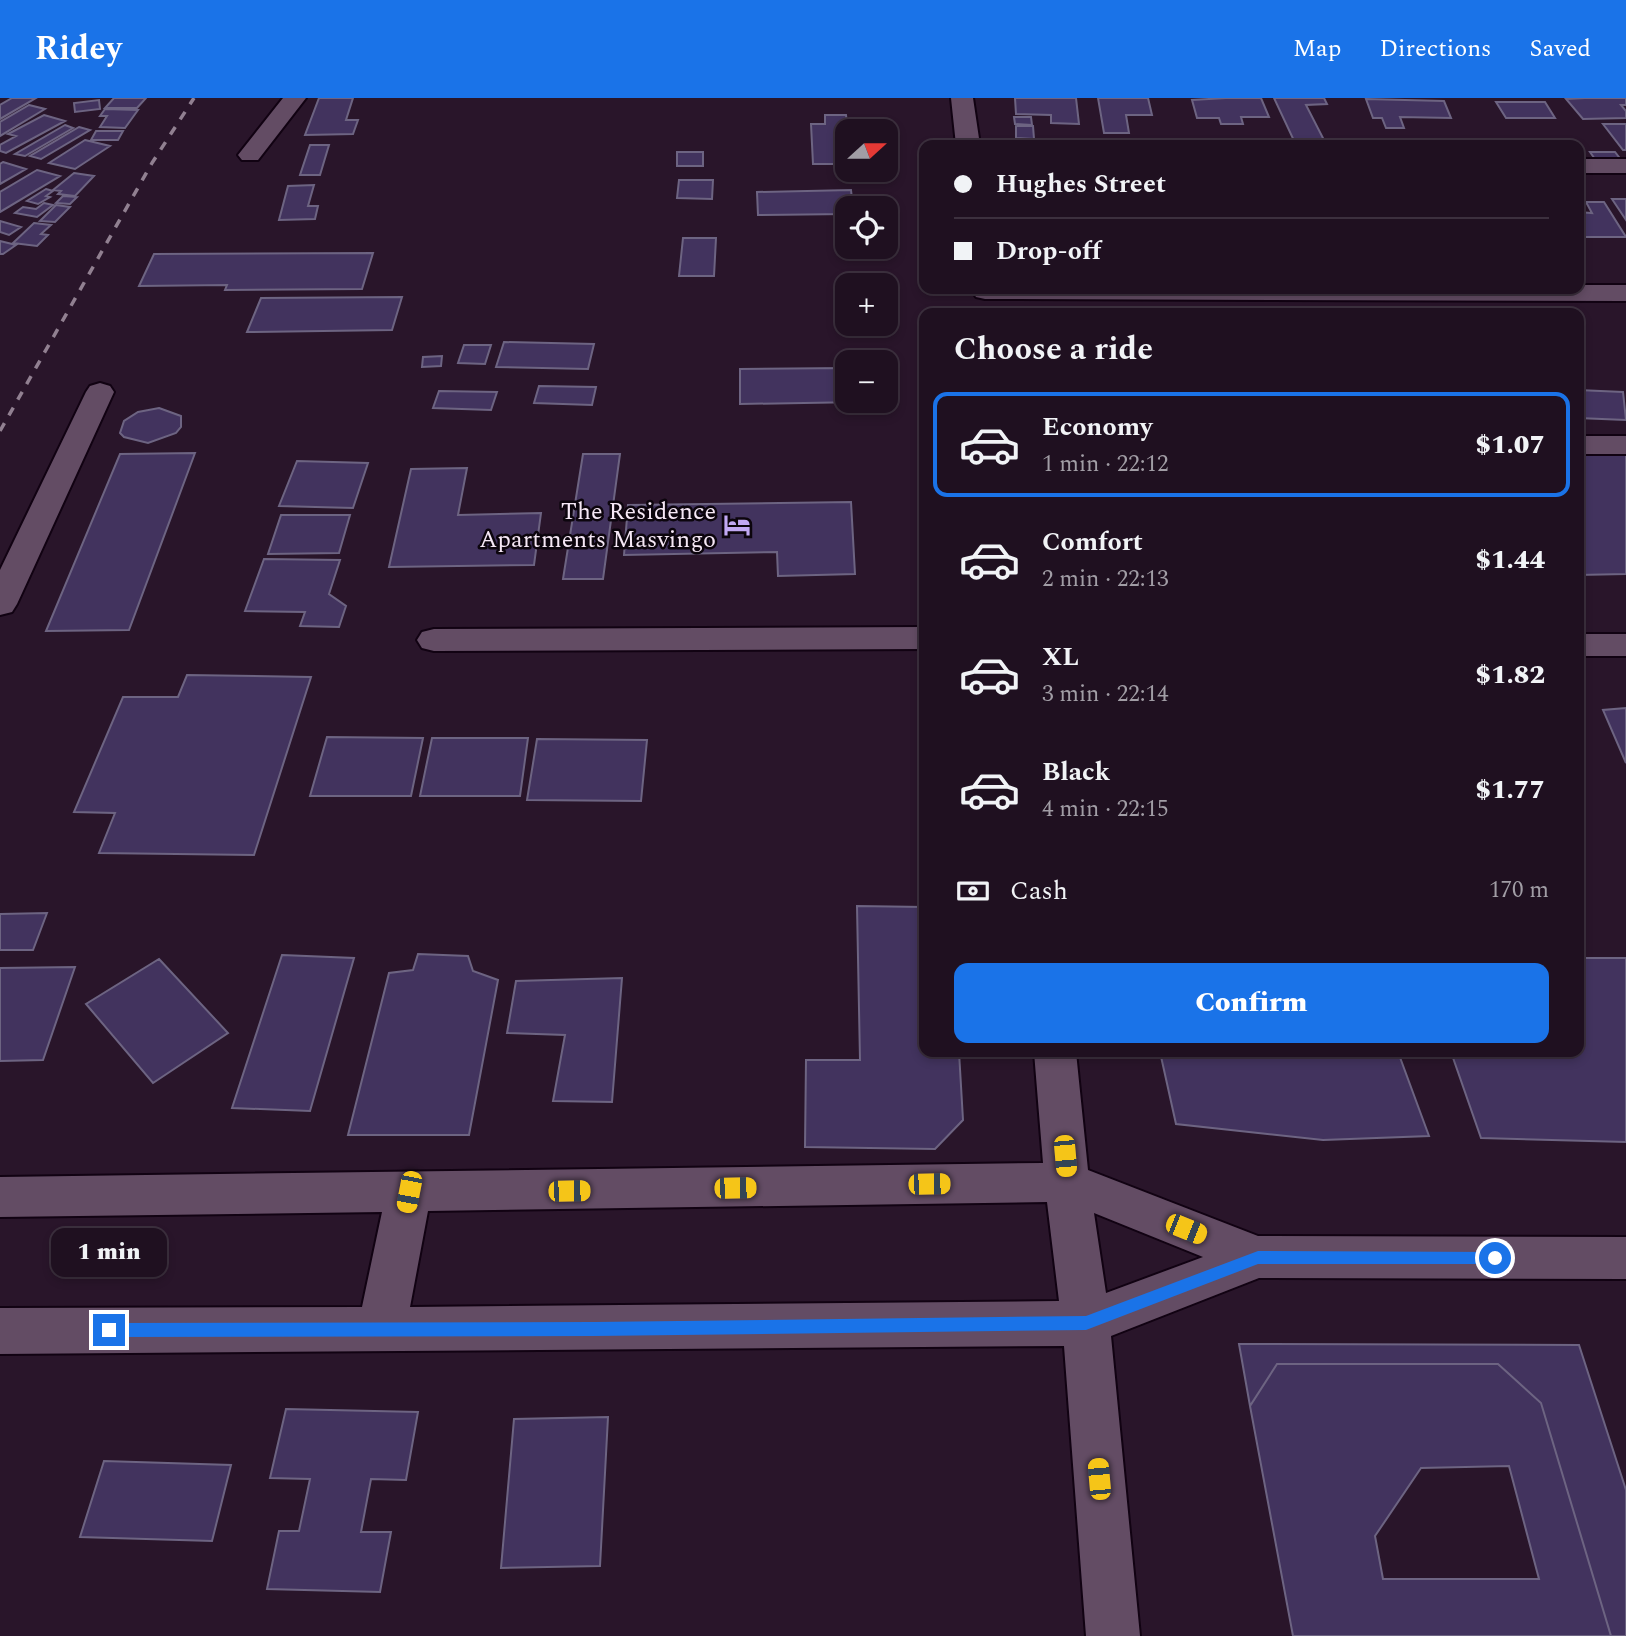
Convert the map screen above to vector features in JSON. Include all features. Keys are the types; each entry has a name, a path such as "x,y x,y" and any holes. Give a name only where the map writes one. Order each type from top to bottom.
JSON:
{"street":[{"path":"250,155 295,98"},
{"path":"962,98 967,140"},
{"path":"1584,166 1626,166"},
{"path":"1584,293 1626,293"},
{"path":"985,298 1498,294"},
{"path":"0,604 100,392"},
{"path":"1584,445 1626,445"},
{"path":"434,640 919,638"},
{"path":"1584,645 1626,645"},
{"path":"1055,1057 1067,1182 1086,1323 1113,1636"},
{"path":"0,1197 1067,1182 1258,1257"},
{"path":"382,1328 409,1192"},
{"path":"0,1331 594,1329 1086,1323 1258,1257 1626,1258"}],"building":[{"path":"12,98 36,98 0,119 0,105"},
{"path":"114,98 146,98 137,108 105,108"},
{"path":"319,98 353,98 346,120 358,120 353,134 305,135"},
{"path":"1015,98 1076,98 1079,124 1051,123 1051,115 1016,114"},
{"path":"1098,98 1148,98 1152,115 1126,115 1129,133 1104,133"},
{"path":"1261,98 1269,117 1241,117 1243,124 1221,124 1219,118 1197,118 1192,100"},
{"path":"1274,98 1324,98 1327,104 1306,105 1324,140 1294,140"},
{"path":"1626,98 1626,105 1621,105 1626,111 1626,118 1583,119 1566,99"},
{"path":"1366,99 1444,101 1451,118 1400,117 1404,128 1386,128 1382,118 1373,118"},
{"path":"99,100 100,109 75,112 74,103"},
{"path":"1496,102 1545,102 1555,118 1506,118"},
{"path":"29,105 45,109 0,136 0,122"},
{"path":"105,109 138,110 125,128 100,127 107,116 100,116"},
{"path":"44,115 65,121 6,153 0,151 0,145 16,136 8,134"},
{"path":"825,115 846,115 846,119 835,119 835,164 813,164 811,124 825,124"},
{"path":"1014,117 1031,117 1032,125 1015,124"},
{"path":"1603,124 1626,124 1626,150 1623,150"},
{"path":"65,125 73,128 25,156 15,154"},
{"path":"1016,126 1033,126 1034,139 1016,138"},
{"path":"79,127 90,130 41,159 30,156"},
{"path":"96,131 123,131 118,140 91,140"},
{"path":"85,140 110,146 75,169 49,163"},
{"path":"310,145 329,145 320,175 300,175"},
{"path":"677,152 703,152 703,166 677,166"},
{"path":"1590,152 1615,152 1622,161 1597,162"},
{"path":"3,162 26,169 0,184 0,164"},
{"path":"37,170 60,176 0,212 0,192"},
{"path":"74,173 94,176 75,196 58,194 61,191 53,190"},
{"path":"679,180 713,180 712,199 677,198"},
{"path":"314,185 308,206 318,206 315,219 279,220 288,186"},
{"path":"46,189 53,191 46,196 50,197 38,204 27,201"},
{"path":"851,190 852,196 835,196 835,214 758,215 757,192"},
{"path":"63,196 77,197 70,204 56,203"},
{"path":"1612,199 1626,199 1626,220"},
{"path":"1586,202 1604,202 1626,237 1584,237 1584,212 1592,213"},
{"path":"44,203 53,205 37,217 15,213 23,207 36,209"},
{"path":"56,205 70,207 55,222 40,221"},
{"path":"0,221 21,227 9,235 0,232"},
{"path":"34,223 51,225 41,234 48,235 37,246 13,243"},
{"path":"683,238 716,238 714,276 679,276"},
{"path":"0,241 16,245 0,254"},
{"path":"373,253 362,289 225,290 227,285 139,286 154,254"},
{"path":"402,297 392,330 247,332 261,298"},
{"path":"504,342 594,344 588,369 496,367"},
{"path":"464,345 491,345 485,364 458,363"},
{"path":"442,356 441,366 422,367 423,357"},
{"path":"835,368 835,402 740,404 740,369"},
{"path":"539,386 596,387 592,405 534,403"},
{"path":"1584,390 1623,392 1626,420 1584,418"},
{"path":"439,391 497,392 491,410 433,408"},
{"path":"159,408 181,416 181,427 176,433 148,443 124,437 120,433 124,421 138,412"},
{"path":"1626,452 1626,574 1584,575 1584,453"},
{"path":"195,453 129,630 46,631 120,454"},
{"path":"583,454 620,454 603,579 563,579"},
{"path":"297,461 368,463 353,508 279,506"},
{"path":"467,468 458,515 541,513 534,565 389,567 411,469"},
{"path":"851,502 855,574 778,576 777,552 624,555 628,505"},
{"path":"281,515 350,515 339,553 268,554"},
{"path":"264,559 340,560 329,594 346,606 339,627 300,626 305,612 245,611"},
{"path":"187,675 311,677 254,855 99,853 115,813 74,812 123,697 178,697"},
{"path":"1626,708 1626,763 1603,710"},
{"path":"327,737 423,738 411,796 310,796"},
{"path":"432,738 528,738 520,796 420,796"},
{"path":"537,739 647,740 641,801 527,800"},
{"path":"857,906 919,907 919,1057 959,1057 963,1120 935,1149 805,1147 806,1060 860,1060"},
{"path":"47,913 33,950 0,950 0,914"},
{"path":"418,954 468,956 473,971 498,980 469,1135 348,1135 389,973 413,970"},
{"path":"282,955 354,958 310,1111 232,1108"},
{"path":"1584,958 1626,958 1626,1142 1481,1138 1453,1057 1584,1057"},
{"path":"159,959 228,1033 153,1083 86,1004"},
{"path":"75,967 43,1060 0,1061 0,968"},
{"path":"622,978 612,1102 553,1101 565,1035 507,1033 516,981"},
{"path":"1161,1057 1400,1057 1429,1136 1323,1140 1176,1124"},
{"path":"1239,1344 1579,1345 1626,1490 1626,1636 1611,1636 1541,1403 1498,1364 1277,1364 1250,1406"},
{"path":"1277,1364 1498,1364 1541,1403 1611,1636 1293,1636 1250,1406","holes":["1509,1466 1539,1579 1383,1579 1375,1536 1421,1468"]},
{"path":"286,1409 418,1412 406,1480 371,1479 361,1532 391,1532 380,1592 267,1589 279,1531 299,1531 310,1479 270,1478"},
{"path":"608,1417 600,1566 501,1568 514,1419"},
{"path":"104,1461 231,1465 212,1541 80,1537"}],"railway":[{"path":"0,431 152,163 194,98"}],"place":[{"name":"The Residence Apartments Masvingo","path":"737,525"}],"route":[{"path":"109,1330 594,1329 1086,1323 1258,1257 1495,1258"}]}
